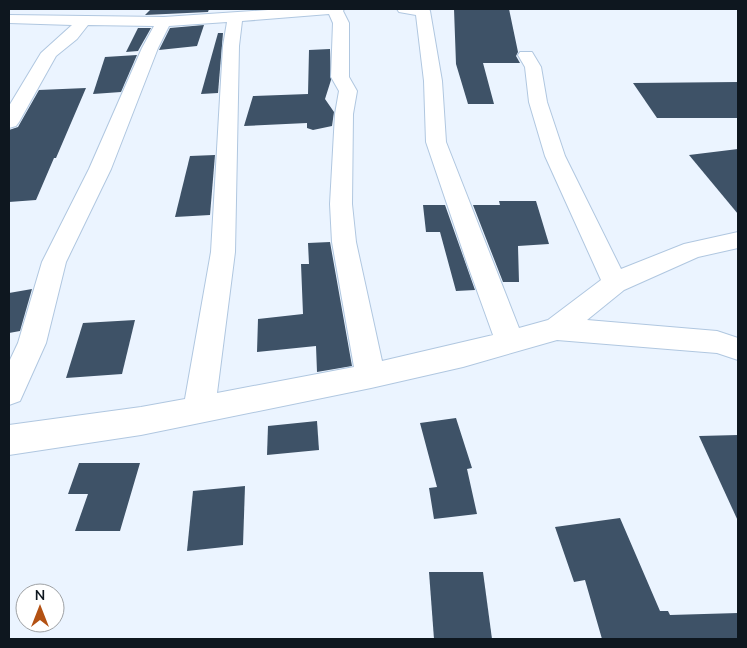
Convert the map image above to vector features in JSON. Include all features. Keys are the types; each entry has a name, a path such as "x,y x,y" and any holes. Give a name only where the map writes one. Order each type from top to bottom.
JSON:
{"street":[{"path":"9,122 49,53 91,20 111,9"},
{"path":"9,20 164,22 288,10 335,9 341,23 340,77 348,91 344,114 340,204 344,242 371,376"},
{"path":"417,10 433,81 436,142 479,263 510,342"},
{"path":"199,409 223,252 230,46 235,16"},
{"path":"9,392 32,343 54,262 100,169 150,48 164,22"},
{"path":"526,55 532,67 538,102 555,156 615,283"},
{"path":"557,329 615,283 663,261 693,250 736,245"},
{"path":"9,440 141,421 371,376 463,355 557,329 717,342 738,349"}],"building":[{"path":"151,9 209,9 208,12 145,15"},
{"path":"454,9 509,9 518,52 516,56 520,63 483,63 494,104 468,104 456,64"},
{"path":"204,25 197,46 159,50 170,28"},
{"path":"138,28 151,28 138,51 126,52"},
{"path":"218,33 223,33 218,93 201,94"},
{"path":"330,49 331,80 325,99 334,112 332,126 313,130 307,128 307,123 244,126 253,96 308,94 309,50"},
{"path":"137,55 121,92 93,94 105,57"},
{"path":"738,82 738,118 657,118 633,83"},
{"path":"86,88 36,200 9,202 9,130 18,127 39,90"},
{"path":"738,149 738,214 689,155"},
{"path":"215,155 210,215 175,217 190,156"},
{"path":"499,201 536,201 549,244 518,246 519,282 503,282 473,205 500,205"},
{"path":"423,205 445,205 475,290 456,291 440,232 426,232"},
{"path":"330,242 352,366 317,372 316,346 257,352 258,319 303,314 301,264 309,264 308,243"},
{"path":"32,289 20,331 9,333 9,293"},
{"path":"135,320 122,374 66,378 83,323"},
{"path":"456,418 472,468 467,469 477,514 434,519 429,488 437,487 420,423"},
{"path":"317,421 319,450 267,455 268,426"},
{"path":"738,435 738,521 699,436"},
{"path":"79,463 140,463 120,531 75,531 88,494 68,494"},
{"path":"245,486 243,545 187,551 193,491"},
{"path":"620,518 660,611 668,611 670,615 738,613 738,639 602,639 585,580 574,582 555,527"},
{"path":"429,572 483,572 492,639 434,639"}]}
